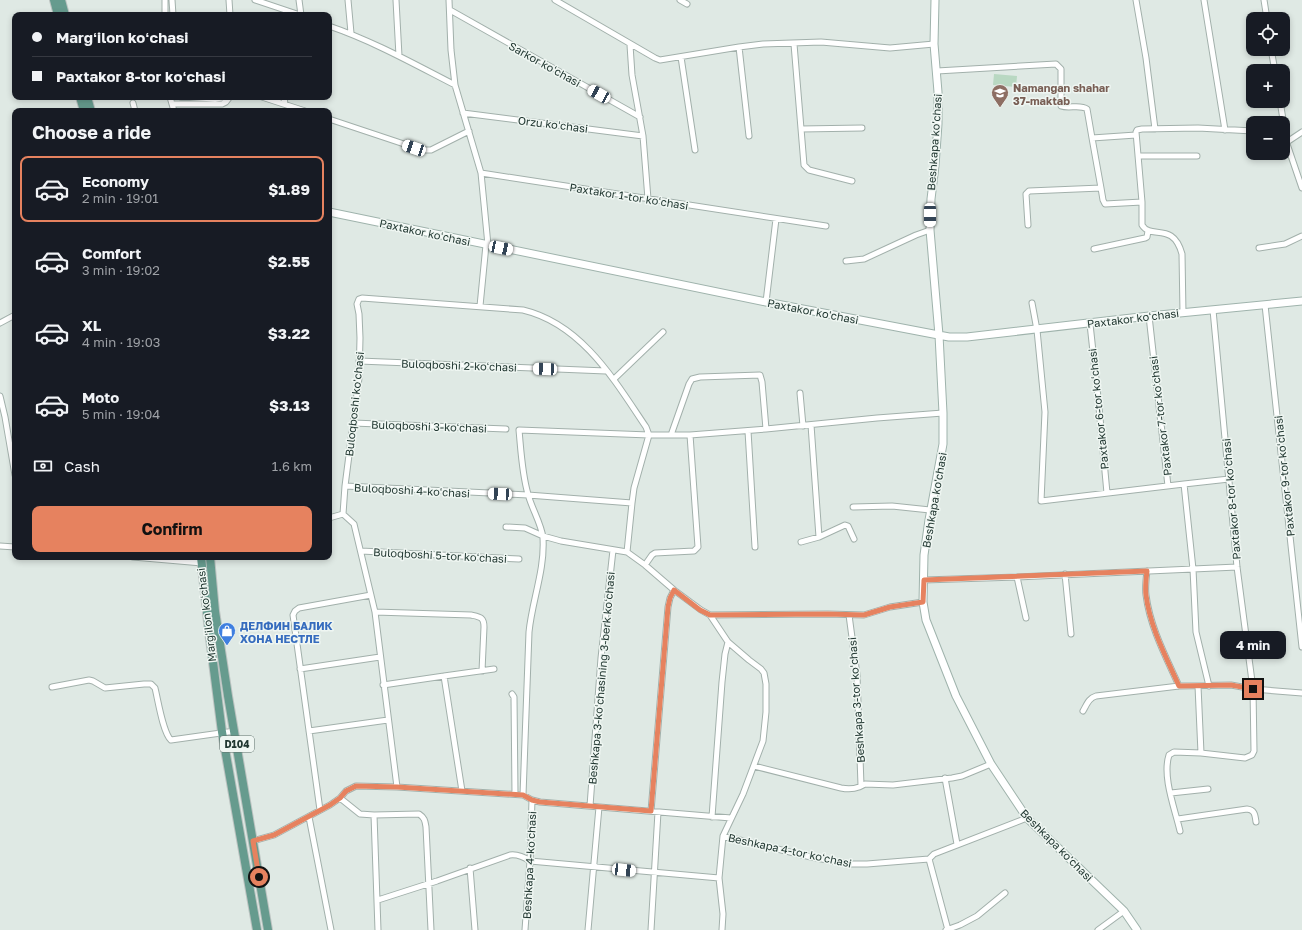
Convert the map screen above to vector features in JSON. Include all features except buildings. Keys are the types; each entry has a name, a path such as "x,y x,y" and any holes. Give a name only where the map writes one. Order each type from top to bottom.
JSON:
{"main road":[{"path":"54,0 57,12"},
{"path":"61,0 64,12"},
{"name":"Margʻilon koʻchasi","path":"202,560 209,631 222,732 257,930"},
{"name":"Margʻilon koʻchasi","path":"210,560 215,611 268,930"}],"street":[{"path":"165,0 165,12"},
{"path":"172,0 172,12"},
{"path":"229,0 230,12"},
{"path":"254,0 283,12"},
{"path":"299,0 300,12"},
{"path":"348,0 351,34"},
{"path":"396,0 399,56"},
{"path":"449,0 451,50 455,85 462,113 469,131 481,173 487,245 480,306 533,312 574,335 587,347 614,379 646,427 649,435 634,488 627,552"},
{"path":"555,0 630,45 660,60 763,44 821,42 890,48 934,44"},
{"path":"680,0 687,4"},
{"name":"Beshkapa ko'chasi","path":"935,0 934,44 937,71 938,124 931,199 930,230 939,335 943,444 930,510 924,555 923,602 926,620 952,687 973,732 991,764 1027,818 1124,911 1137,930"},
{"path":"1136,0 1146,58 1155,129"},
{"path":"1204,0 1225,130"},
{"path":"1264,0 1266,12"},
{"name":"Sarkor koʻchasi","path":"450,10 640,117"},
{"path":"332,27 399,56 455,85"},
{"path":"794,44 804,165 809,170 852,181"},
{"path":"630,45 632,75 643,136 648,199"},
{"path":"739,47 749,136"},
{"path":"681,56 695,150"},
{"path":"937,71 1056,64 1061,69 1061,106 1084,106 1087,109 1103,200 1105,204 1142,202"},
{"path":"171,100 173,108"},
{"path":"172,104 222,104 228,100"},
{"path":"272,100 296,108"},
{"path":"284,100 285,104"},
{"path":"133,103 134,108"},
{"name":"Orzu koʻchasi","path":"462,113 643,136"},
{"path":"332,120 426,151 469,131"},
{"path":"801,129 862,128"},
{"path":"1182,313 1182,254 1180,248 1169,234 1164,232 1148,231 1142,225 1142,202 1136,132 1139,130 1198,128 1246,131"},
{"path":"1290,140 1302,132"},
{"path":"1092,138 1136,135"},
{"path":"1290,151 1302,188"},
{"path":"1138,156 1197,156"},
{"name":"Paxtakor 1-tor koʻchasi","path":"481,173 826,226"},
{"path":"1028,225 1026,194 1029,191 1101,188"},
{"name":"Paxtakor koʻchasi","path":"332,213 766,302 949,337 967,337 1037,330 1149,316 1302,301"},
{"path":"766,302 776,219"},
{"path":"846,261 856,261 868,258 911,237 930,230"},
{"path":"1094,249 1145,238 1147,237 1148,231"},
{"path":"1259,248 1285,244 1302,236"},
{"name":"Buloqboshi koʻchasi","path":"343,514 345,486 359,378 360,326 357,304 359,299 480,306"},
{"path":"1032,303 1037,330 1045,412 1041,501 1168,486"},
{"name":"Paxtakor 9-tor koʻchasi","path":"1266,305 1302,647"},
{"name":"Paxtakor 8-tor koʻchasi","path":"1180,831 1168,785 1167,774 1169,755 1174,752 1201,753 1245,758 1252,755 1254,751 1253,689 1237,567 1213,310"},
{"name":"Paxtakor 7-tor koʻchasi","path":"1149,316 1168,486 1184,484 1193,569 1196,632 1209,686"},
{"path":"0,323 12,317"},
{"name":"Paxtakor 6-tor koʻchasi","path":"1090,324 1107,494"},
{"path":"614,379 663,332"},
{"name":"Buloqboshi 2-koʻchasi","path":"360,361 606,371"},
{"path":"671,435 689,384 692,380 700,377 760,376 762,382 766,430"},
{"path":"800,393 803,426"},
{"path":"0,396 12,458"},
{"path":"523,795 530,616 541,571 543,536 525,484 519,430 690,435 766,430 877,418 943,414"},
{"name":"Buloqboshi 3-koʻchasi","path":"353,423 506,429"},
{"path":"811,425 819,537"},
{"path":"748,431 755,547"},
{"path":"645,564 655,553 694,551 698,547 690,435"},
{"path":"1184,484 1229,479"},
{"name":"Buloqboshi 4-koʻchasi","path":"345,486 632,503"},
{"path":"853,507 892,506 930,510"},
{"path":"332,517 343,514 354,524 361,551 375,612 397,787"},
{"path":"801,542 819,537 845,525 848,526 854,539"},
{"path":"506,527 524,528 543,536 561,541 627,552 645,564 674,590 700,610 710,615 864,615 890,607 923,602"},
{"path":"0,546 12,547"},
{"name":"Beshkapa 3-koʻchasining 3-berk koʻchasi","path":"590,806 601,658 613,550"},
{"name":"Buloqboshi 5-tor koʻchasi","path":"361,551 519,559"},
{"path":"924,580 1237,567"},
{"path":"1147,571 1146,594 1149,612 1158,638 1179,686"},
{"path":"1065,574 1071,634"},
{"path":"1017,577 1026,618"},
{"path":"651,811 668,607 674,590"},
{"path":"320,810 293,615 294,611 299,608 371,595"},
{"path":"375,612 471,615 481,618 484,621 482,671"},
{"name":"Beshkapa 4-tor koʻchasi","path":"710,615 728,642 761,669 766,678 765,729 761,747 743,794 723,836 719,878 722,930"},
{"name":"Beshkapa 3-tor koʻchasi","path":"849,615 856,675 861,785"},
{"path":"712,817 722,682 728,642"},
{"path":"300,669 380,657"},
{"path":"383,685 494,669"},
{"path":"444,676 462,791"},
{"path":"52,687 89,680 105,688 151,684 155,688 165,728 168,737 171,740 234,730"},
{"path":"1083,711 1091,697 1179,686 1231,685 1253,689 1302,693"},
{"path":"1198,686 1201,753"},
{"path":"512,694 514,697 515,794"},
{"path":"309,731 388,720"},
{"path":"754,766 841,788 854,788 861,785 893,785 962,776 991,764"},
{"path":"945,778 957,844"},
{"path":"253,841 274,835 308,817 330,805 340,798 346,791 356,786 515,794 523,795 532,800 731,818"},
{"path":"1171,793 1208,789"},
{"path":"340,798 360,814 419,814 425,819 431,930"},
{"name":"Beshkapa 4-koʻchasi","path":"525,930 530,861 532,800"},
{"path":"588,930 599,807"},
{"path":"1178,819 1247,809 1251,810 1255,814 1256,822"},
{"path":"651,930 658,812"},
{"path":"374,815 378,930"},
{"path":"308,817 331,930"},
{"name":"Beshkapa 4-tor koʻchasi","path":"723,836 811,857 849,864 868,864 929,859 934,854 957,844 1027,818"},
{"path":"378,900 515,854 523,856 530,861 719,878"},
{"path":"929,859 947,930 977,916 1005,893"},
{"path":"470,868 475,930"},
{"path":"1098,930 1124,911"}],"green space":[{"path":"994,74 1017,76 1016,87 993,85"}],"place":[{"name":"Namangan shahar 37-maktab","path":"1000,108"},
{"name":"ДЕЛФИН БАЛИК ХОНА НЕСТЛЕ","path":"227,646"}],"route":[{"path":"259,877 253,841 274,835 308,817 330,805 350,788 356,786 397,787 523,795 540,802 651,811 668,607 674,590 700,610 710,615 864,615 890,607 923,602 924,580 1147,571 1146,594 1149,612 1158,638 1179,686 1231,685 1253,689"}]}
